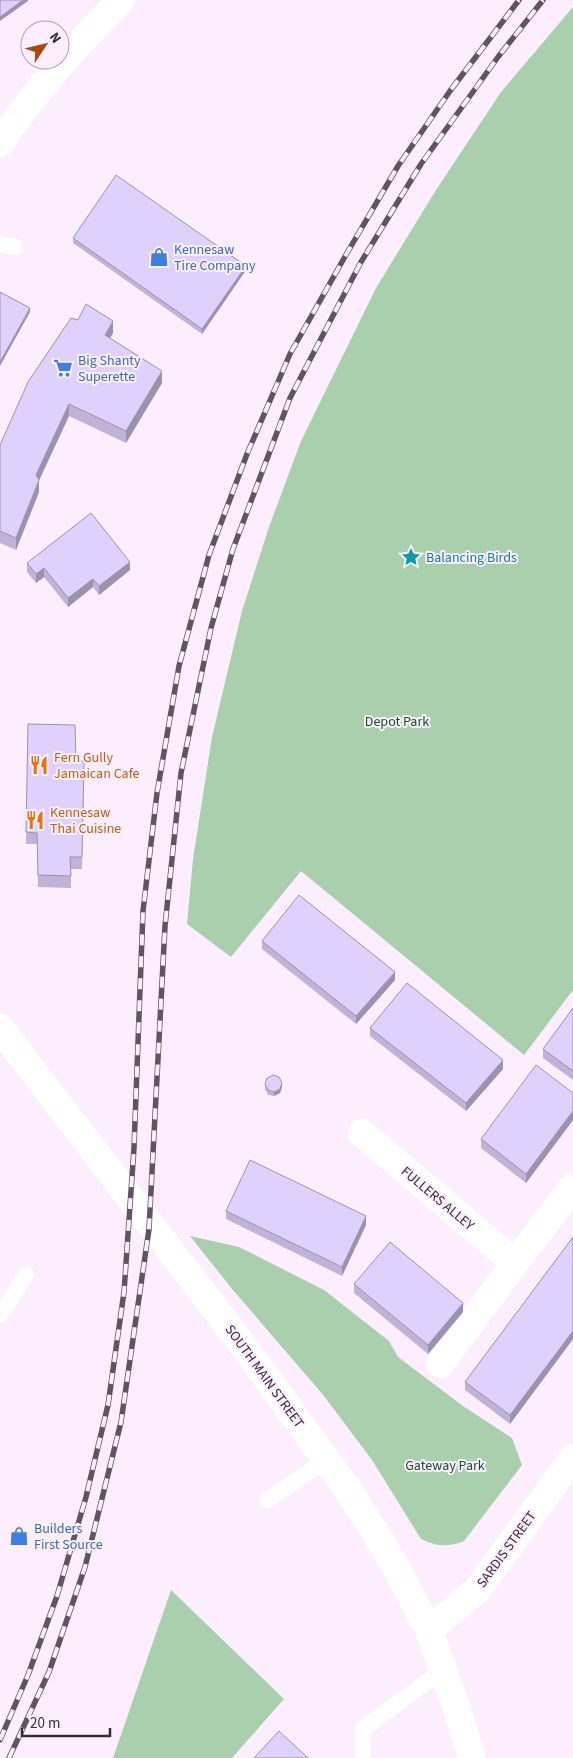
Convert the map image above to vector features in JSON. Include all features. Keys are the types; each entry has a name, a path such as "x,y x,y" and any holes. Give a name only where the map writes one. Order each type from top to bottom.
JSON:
{"main road":[{"path":"0,143 44,83 86,35 121,0"},
{"name":"SOUTH MAIN STREET","path":"0,1028 53,1100 245,1348 348,1490 388,1553 429,1630 472,1758"},
{"name":"FULLERS ALLEY","path":"362,1133 515,1263"},
{"path":"440,1364 573,1187"},
{"name":"SARDIS STREET","path":"429,1630 477,1590 573,1458"}],"lane":[{"path":"0,1315 26,1275"},
{"path":"267,1500 326,1460"},
{"path":"363,1758 363,1729 444,1670"}],"green space":[{"name":"Depot Park","path":"573,7 573,990 524,1055 301,871 231,957 187,924 193,859 212,737 242,611 269,527 301,441 376,288 436,190 501,92"},
{"name":"Gateway Park","path":"190,1236 239,1247 324,1290 389,1341 398,1357 463,1406 512,1438 522,1465 464,1541 453,1545 442,1545 421,1539 372,1460 324,1396 233,1290"},
{"path":"171,1590 284,1699 232,1758 113,1758"}],"building":[{"path":"0,0 23,0 0,17"},
{"name":"Kennesaw Tire Company","path":"116,175 246,266 202,329 73,238"},
{"path":"0,292 30,308 0,362"},
{"path":"86,304 113,321 105,335 162,371 126,431 69,404 36,475 39,480 16,538 0,531 0,445 28,382 71,318 78,320"},
{"path":"91,513 130,562 99,586 93,579 68,598 44,568 36,574 27,563"},
{"path":"28,724 75,725 76,761 84,761 82,857 70,857 71,876 38,875 37,833 26,832"},
{"path":"299,895 395,972 356,1016 262,941"},
{"path":"407,983 503,1060 466,1103 370,1028"},
{"path":"573,1008 573,1071 543,1049"},
{"path":"536,1065 573,1093 573,1111 526,1174 481,1139"},
{"path":"273,1075 279,1077 282,1083 280,1089 274,1092 268,1090 265,1084 267,1078"},
{"path":"250,1160 366,1216 342,1267 226,1211"},
{"path":"573,1237 573,1331 510,1415 465,1382"},
{"path":"390,1242 463,1303 428,1345 354,1284"},
{"path":"279,1731 308,1758 254,1758"}],"railway":[{"path":"0,1740 28,1675 57,1596 86,1497 108,1405 124,1292 134,1148 143,911 157,793 179,666 209,555 247,454 290,354 398,166 450,91 519,0"},
{"path":"9,1758 49,1672 85,1567 121,1422 149,1229 165,926 181,773 211,628 233,549 290,398 361,262 421,164 498,57 543,0"}],"place":[{"name":"Kennesaw Tire Company","path":"159,257"},
{"name":"Big Shanty Superette","path":"63,368"},
{"name":"Balancing Birds","path":"411,557"},
{"name":"Fern Gully Jamaican Cafe","path":"39,765"},
{"name":"Kennesaw Thai Cuisine","path":"35,820"},
{"name":"Builders First Source","path":"19,1536"}]}
